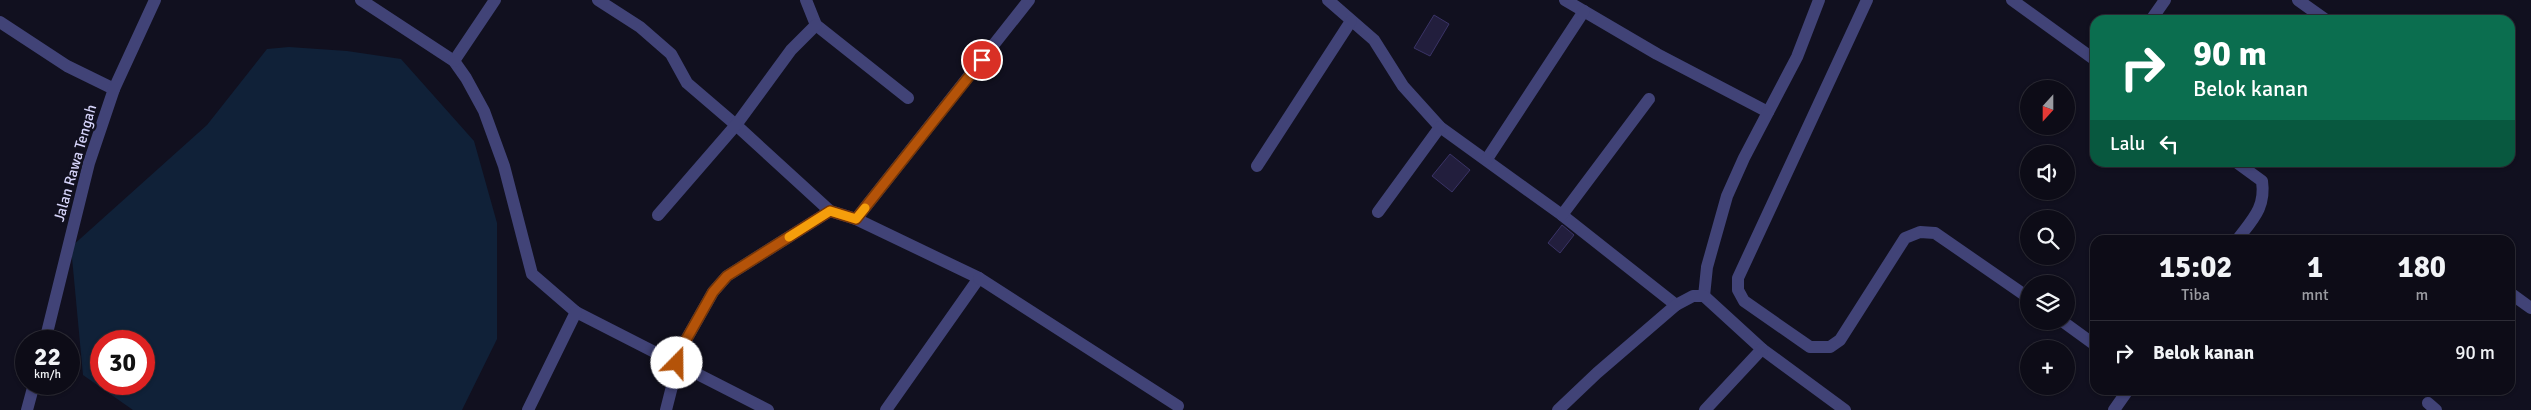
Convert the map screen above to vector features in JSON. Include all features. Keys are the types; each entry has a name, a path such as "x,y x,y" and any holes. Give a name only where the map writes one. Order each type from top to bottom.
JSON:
{"street":[{"name":"Jalan Rawa Tengah","path":"48,330 82,190 114,89 155,0"},
{"path":"362,0 454,61 466,78 484,111 504,166 526,259 532,274 576,312 768,410"},
{"path":"454,61 495,0"},
{"path":"598,0 640,27 671,54 687,83 830,211 856,219 979,278 1178,406"},
{"path":"806,0 816,25 908,98"},
{"path":"856,219 1029,0"},
{"path":"1565,0 1657,54 1768,112"},
{"path":"1704,296 1707,267 1727,196 1797,57 1819,0"},
{"path":"1868,0 1738,278 1738,290 1744,301 1810,347 1830,347 1840,340 1905,238 1920,232 1935,233 2020,292"},
{"path":"2012,0 2090,56"},
{"path":"2154,15 2165,0"},
{"path":"2298,0 2319,15"},
{"path":"1331,1 1374,40 1403,86 1440,127 1486,158 1562,215 1676,305"},
{"path":"1486,158 1584,11"},
{"path":"1257,166 1352,21"},
{"path":"0,22 67,66 114,89"},
{"path":"658,215 736,125 790,50 816,25"},
{"path":"1562,215 1648,99"},
{"path":"1378,212 1440,127"},
{"path":"2241,235 2261,207 2264,194 2262,182 2242,167"},
{"path":"666,410 682,347 713,292 727,276 830,211"},
{"path":"886,410 979,278"},
{"path":"1558,410 1597,373 1676,305 1693,296 1704,296 1762,349 1845,410"},
{"path":"2515,297 2531,308"},
{"path":"528,410 576,312"},
{"path":"2074,330 2090,341"},
{"path":"1705,410 1762,349"},
{"path":"27,410 31,395"},
{"path":"2114,410 2124,395"}],"water":[{"path":"289,47 347,51 401,59 474,141 497,223 497,339 462,410 133,410 112,395 155,395 155,330 90,330 90,380 83,375 71,247 207,125 267,49"}],"building":[{"path":"1434,15 1449,24 1430,56 1414,48"},
{"path":"1450,154 1470,170 1452,192 1432,176"},
{"path":"1562,225 1574,235 1560,253 1548,243"}],"slow traffic":[{"path":"789,237 830,211 856,219 865,208"}],"route":[{"path":"677,363 682,347 713,292 727,276 830,211 856,219 982,60"}]}
